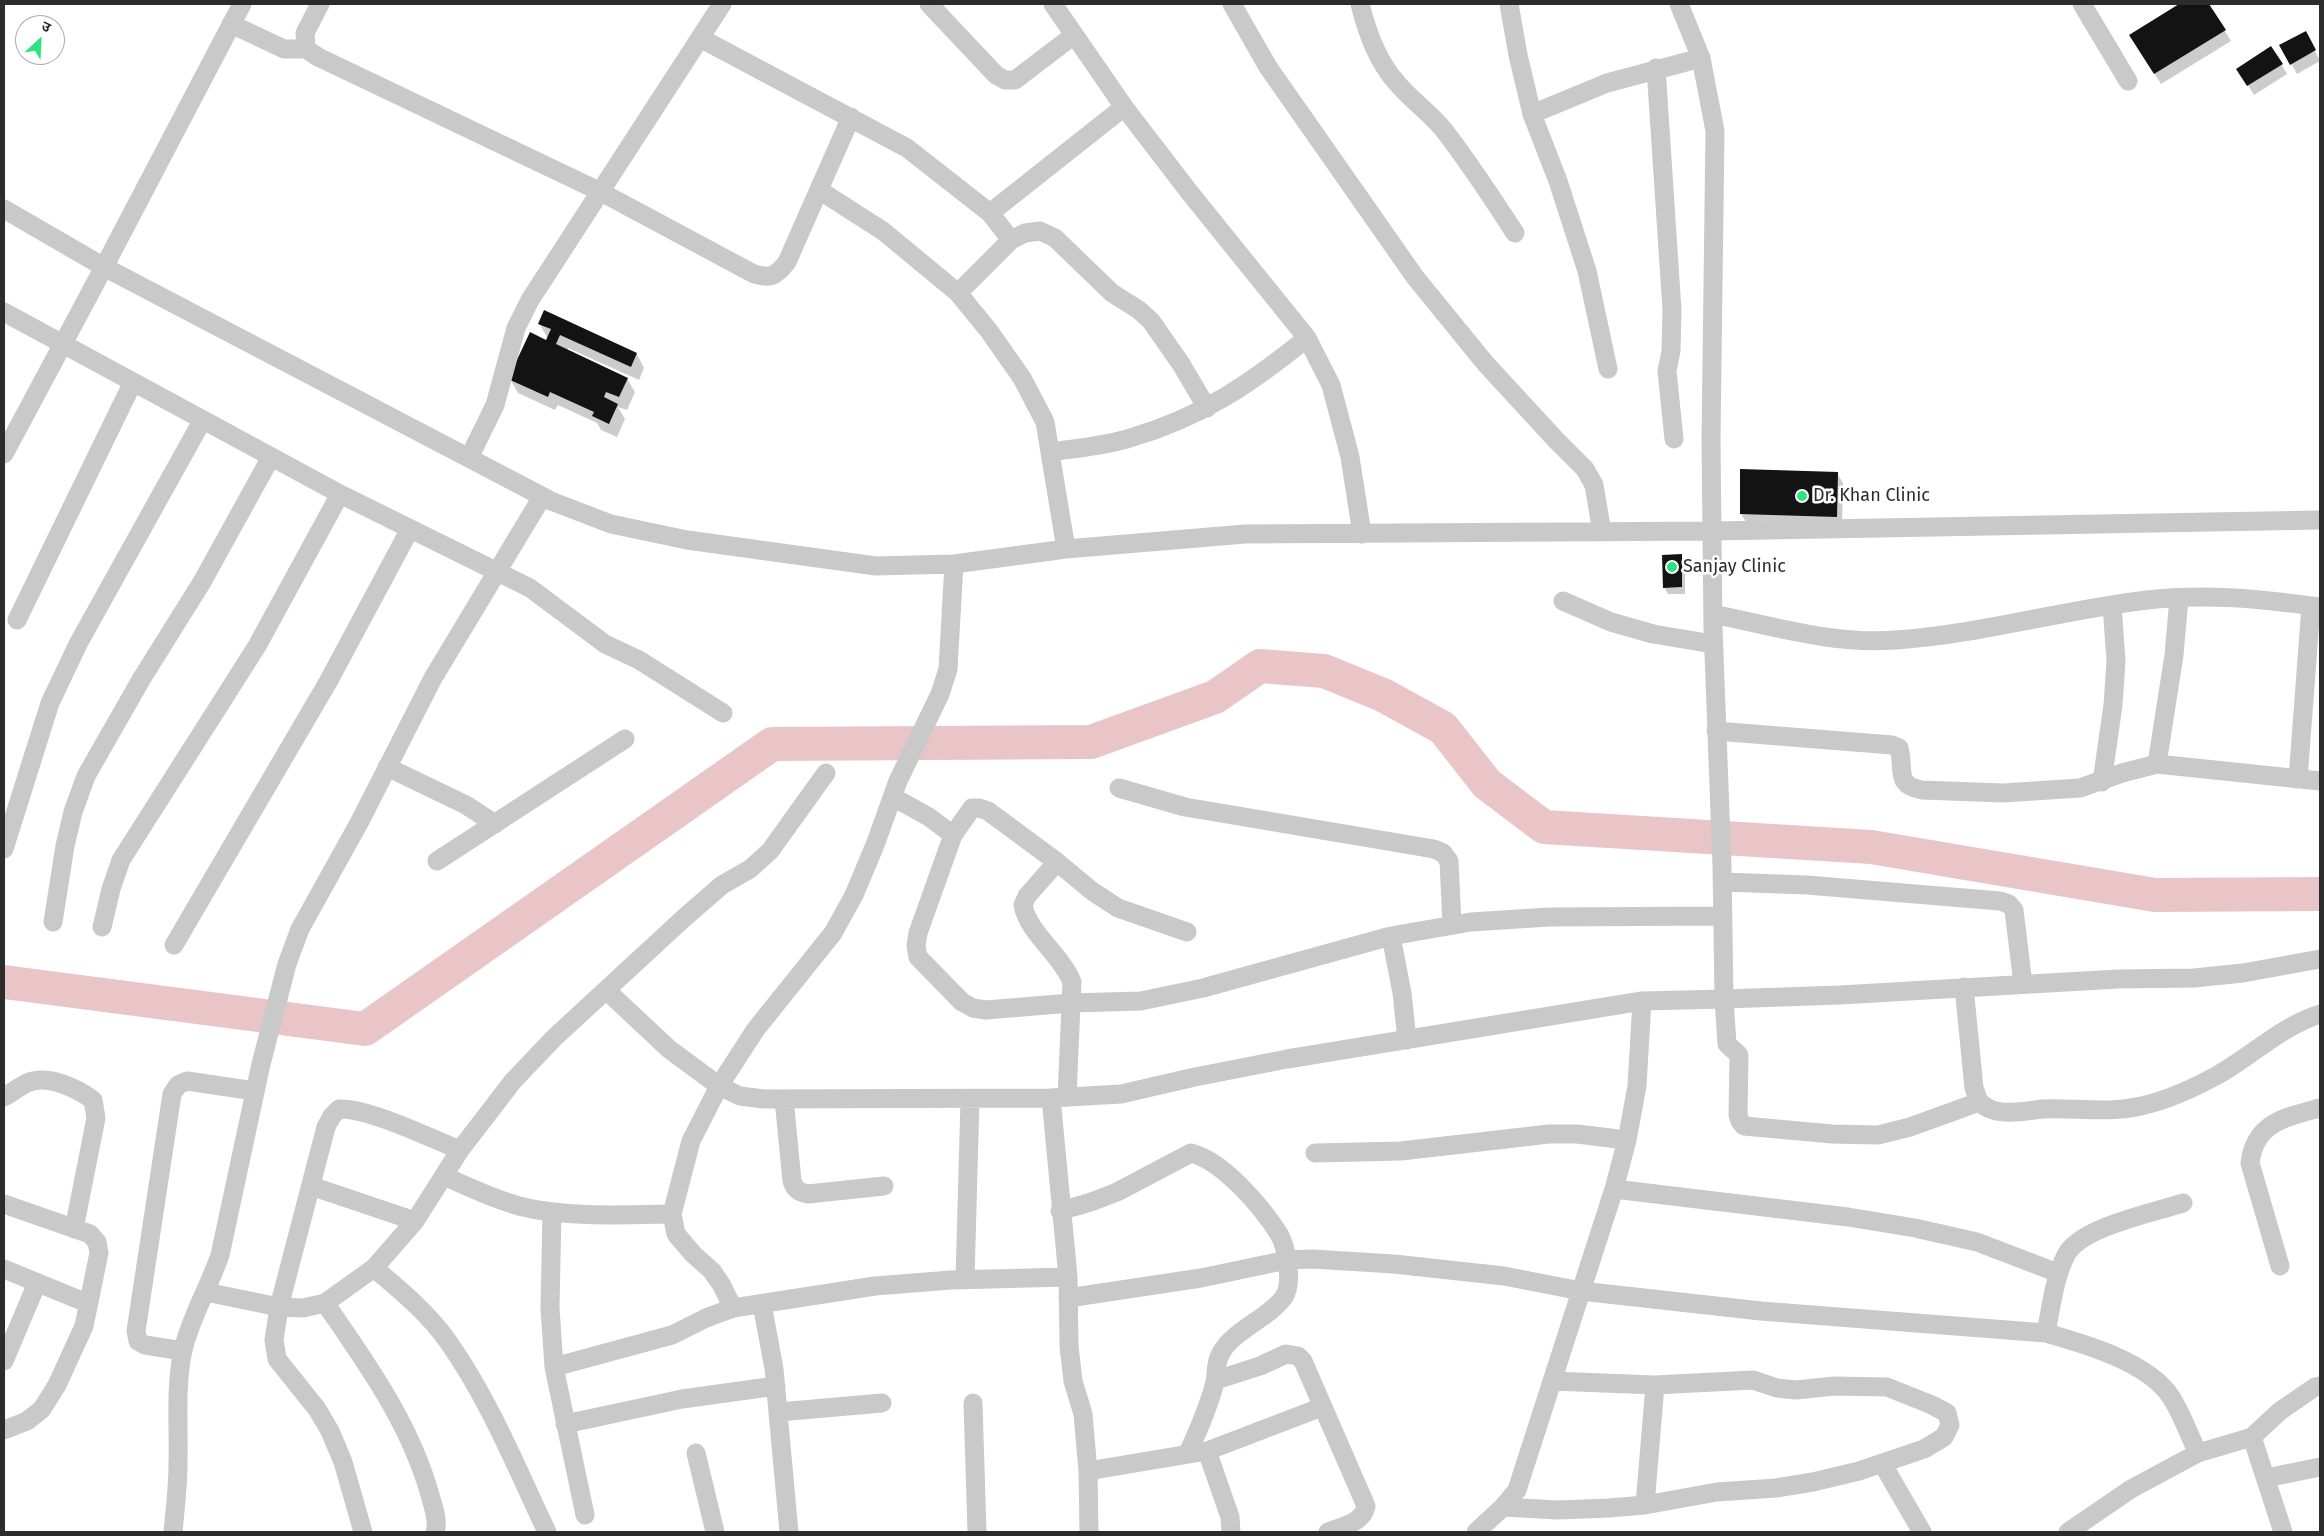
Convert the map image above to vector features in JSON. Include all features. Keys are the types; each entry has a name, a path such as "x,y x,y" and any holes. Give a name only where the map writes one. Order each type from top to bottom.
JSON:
{"street":[{"path":"4,454 242,4"},
{"path":"306,49 305,33 320,4"},
{"path":"469,458 495,405 516,328 530,300 722,4"},
{"path":"929,4 996,75 1005,80 1015,80 1074,35"},
{"path":"1053,4 1124,107 1190,193 1307,338 1331,384 1350,457 1362,534"},
{"path":"1232,4 1268,67 1415,277 1486,363 1585,469 1594,485 1602,532"},
{"path":"1360,4 1366,28 1380,59 1396,83 1438,123 1466,158 1515,233"},
{"path":"1509,4 1518,56 1532,114 1558,181 1587,271 1608,369"},
{"path":"1679,4 1701,58 1715,131 1711,440 1713,644 1718,816 1722,874 1724,999 1727,1044 1739,1055 1738,1115 1744,1126 1832,1134 1878,1135 1910,1127 1979,1102"},
{"path":"2082,4 2128,81"},
{"path":"231,24 284,50 306,49 318,57 599,191 754,274 766,278 778,273 787,262 851,117"},
{"path":"700,38 907,148 990,213 1011,240"},
{"path":"1532,114 1607,83 1656,68 1701,58"},
{"path":"1656,68 1672,310 1671,351 1667,371 1674,439"},
{"path":"990,213 1124,107"},
{"path":"819,190 883,231 958,293 989,331 1022,378 1045,422 1052,452 1066,549"},
{"path":"4,209 104,267 542,496 611,524 687,540 876,566 954,564 1066,549 1245,534 1713,531 2320,520"},
{"path":"958,293 1011,240 1025,233 1040,231 1055,238 1112,293 1140,310 1151,321 1181,364 1207,408"},
{"path":"4,312 202,421 340,494 530,588 605,644 639,660 723,713"},
{"path":"1052,452 1128,439 1174,424 1207,408 1262,375 1307,338"},
{"path":"17,620 133,382"},
{"path":"4,849 50,704 78,644 202,421"},
{"path":"53,922 65,846 73,812 86,776 138,686 202,582 271,457"},
{"path":"102,927 111,889 121,860 256,646 340,494"},
{"path":"173,1532 178,1466 179,1389 183,1351 194,1318 220,1255 261,1064 287,964 300,928 433,678 499,571 542,496"},
{"path":"174,945 324,690 410,529"},
{"path":"734,1308 722,1284 712,1271 693,1254 676,1234 672,1214 692,1141 719,1086 756,1029 833,933 854,895 875,845 895,789 940,694 948,670 954,564"},
{"path":"1713,614 1849,640 1895,640 1956,633 2112,605 2179,598 2205,596 2316,607 2298,779"},
{"path":"2157,764 2174,655 2179,598"},
{"path":"1563,601 1611,622 1653,634 1713,644"},
{"path":"2102,782 2113,705 2115,670 2112,605"},
{"path":"1716,731 1892,745 1900,748 1902,777 1905,784 1910,788 1922,790 2002,793 2080,788 2102,782 2122,773 2157,764 2250,772 2320,781"},
{"path":"437,861 625,739"},
{"path":"387,767 466,805 494,824"},
{"path":"206,1292 279,1307 303,1308 325,1303 374,1268 415,1221 460,1150 513,1081 554,1038 722,885 750,869 770,852 826,773"},
{"path":"1119,788 1185,807 1434,849 1443,853 1449,861 1452,925"},
{"path":"895,789 953,836"},
{"path":"1187,932 1118,908 1092,891 1058,862 988,811 972,808 953,836 918,933 916,946 918,957 962,1002 973,1008 986,1010 1071,1003 1141,1001 1194,990 1391,936 1471,922 1549,917 1723,916"},
{"path":"1058,862 1027,896 1023,905 1029,921 1066,968 1072,982 1059,1098 1060,1211 1068,1277 1068,1346 1073,1381 1083,1414 1088,1472 1089,1532"},
{"path":"1722,874 1808,885 2000,901 2008,904 2014,910 2023,984"},
{"path":"1391,936 1402,993 1408,1040"},
{"path":"606,990 669,1049 719,1086 740,1096 784,1099 1059,1098 1121,1094 1223,1072 1642,1001 1840,995 2023,984 2194,978 2243,973 2320,959"},
{"path":"1964,987 1974,1088 1979,1102 1992,1110 2010,1112 2068,1108 2130,1108 2163,1100 2216,1076 2300,1020 2320,1014"},
{"path":"1476,1532 1503,1507 1517,1490 1614,1189 1627,1140 1637,1086 1642,1001"},
{"path":"4,1097 28,1082 43,1079 79,1091 93,1100 96,1118 74,1229"},
{"path":"183,1351 145,1345 138,1341 136,1331 172,1094 178,1085 187,1081 255,1091"},
{"path":"784,1099 792,1181 795,1188 808,1194 884,1186"},
{"path":"965,1279 970,1099"},
{"path":"362,1532 343,1462 330,1431 317,1409 277,1359 274,1340 279,1307 326,1127 332,1116 339,1109 349,1108 400,1125 460,1150"},
{"path":"2280,1266 2250,1163 2252,1148 2261,1134 2271,1124 2292,1115 2320,1108"},
{"path":"1315,1153 1401,1151 1549,1134 1577,1134 1627,1140"},
{"path":"1060,1211 1117,1192 1191,1153 1208,1160 1240,1186 1280,1236 1287,1260 1289,1284 1285,1296 1276,1306 1227,1345 1220,1355 1216,1364 1216,1380 1206,1413 1188,1452"},
{"path":"444,1176 481,1193 520,1206 552,1212 623,1215 672,1214"},
{"path":"311,1186 415,1221"},
{"path":"1614,1189 1828,1214 1915,1228 1977,1242 2058,1273"},
{"path":"2046,1334 2058,1273 2067,1254 2078,1240 2094,1231 2183,1203"},
{"path":"4,1204 90,1234 97,1242 99,1253 87,1303 84,1326 57,1385 42,1409 27,1421 4,1430"},
{"path":"552,1212 550,1308 554,1367 585,1515"},
{"path":"1068,1298 1201,1278 1287,1260 1312,1259 1422,1267 1504,1276 1581,1291 1761,1311 2046,1334 2074,1341 2136,1366 2156,1380 2170,1397 2198,1453"},
{"path":"374,1268 418,1306 446,1339 484,1398 547,1532"},
{"path":"4,1269 87,1303"},
{"path":"554,1367 672,1336 706,1318 734,1308 875,1286 965,1279 1068,1277"},
{"path":"4,1361 37,1282"},
{"path":"325,1303 370,1368 403,1424 424,1473 435,1514 437,1528 435,1532"},
{"path":"762,1304 776,1386 789,1532"},
{"path":"1216,1380 1291,1354 1298,1356 1303,1361 1366,1506 1365,1513 1360,1519 1328,1532"},
{"path":"1503,1507 1558,1510 1645,1505 1717,1492 1776,1488 1813,1482 1924,1449 1944,1437 1950,1426 1947,1413 1887,1387 1834,1386 1796,1390 1777,1388 1753,1380 1655,1385 1552,1381"},
{"path":"1645,1505 1655,1385"},
{"path":"2068,1532 2131,1489 2198,1453 2252,1437 2280,1411 2319,1385"},
{"path":"565,1424 682,1399 776,1386"},
{"path":"779,1412 882,1403"},
{"path":"973,1403 977,1532"},
{"path":"1088,1472 1188,1452 1207,1451 1322,1407"},
{"path":"2252,1437 2283,1532"},
{"path":"1207,1451 1230,1517 1231,1532"},
{"path":"696,1452 716,1532"},
{"path":"1882,1463 1922,1532"},
{"path":"2266,1478 2320,1467"}],"building":[{"path":"2179,4 2209,4 2226,30 2154,74 2129,35"},
{"path":"2306,31 2316,50 2290,65 2279,45"},
{"path":"2271,46 2283,64 2247,86 2236,69"},
{"path":"544,310 637,353 631,367 560,335 556,344 628,378 619,397 606,392 604,397 618,404 609,424 592,416 594,412 550,392 548,397 508,379 530,332 546,340 551,329 538,324"},
{"path":"1740,469 1838,472 1837,517 1740,514"},
{"path":"1682,554 1682,587 1663,588 1662,555"}],"waterway":[{"path":"4,982 365,1029 772,744 1091,742 1215,697 1260,666 1324,671 1383,695 1443,728 1487,784 1544,827 1871,847 2155,895 2320,894"}],"place":[{"name":"Dr. Khan Clinic","path":"1802,496"},
{"name":"Sanjay Clinic","path":"1672,567"}]}
